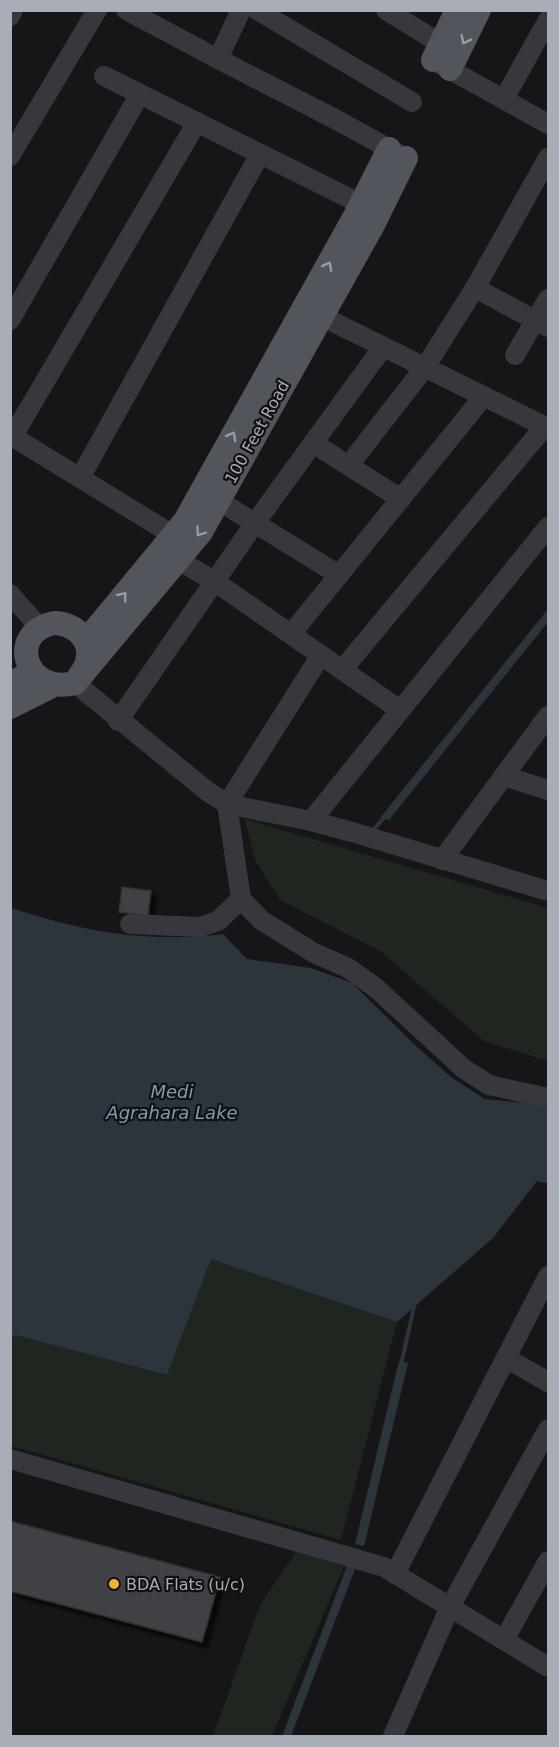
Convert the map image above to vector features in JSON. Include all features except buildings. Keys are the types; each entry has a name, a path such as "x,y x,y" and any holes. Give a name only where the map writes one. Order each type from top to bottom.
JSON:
{"main road":[{"path":"441,58 457,10"},
{"path":"441,58 479,10"},
{"name":"100 Feet Road","path":"10,707 64,684 201,532 219,501 313,312 361,204 398,153"},
{"name":"100 Feet Road","path":"86,641 185,521 313,312 373,225 398,153"},
{"path":"63,624 76,630 86,641 87,664 64,684 38,678 32,672 26,657 27,648 29,641 40,628 63,624"},
{"path":"10,684 32,672"}],"street":[{"path":"10,15 13,10"},
{"path":"10,156 97,10"},
{"path":"126,10 398,153"},
{"path":"218,59 241,10"},
{"path":"257,10 412,102"},
{"path":"386,10 441,58 504,99 549,124"},
{"path":"504,99 549,20"},
{"path":"104,76 361,204"},
{"path":"10,321 140,94"},
{"path":"173,536 12,435 197,122"},
{"path":"80,478 260,154"},
{"path":"349,465 425,367 475,288 549,158"},
{"path":"475,288 542,324"},
{"path":"515,355 542,324 549,299"},
{"path":"313,312 547,427 342,670"},
{"path":"118,720 255,523 383,346"},
{"path":"291,634 484,396"},
{"path":"313,443 401,499"},
{"path":"219,501 339,575"},
{"path":"311,821 549,527"},
{"path":"178,560 214,581 400,710"},
{"path":"10,594 40,628"},
{"path":"321,655 227,804 241,899 261,920 314,953 348,968 376,988 464,1068 489,1085 549,1098"},
{"path":"64,684 118,720 207,791 227,804 311,821 549,891"},
{"path":"442,860 549,716"},
{"path":"504,776 549,790"},
{"path":"130,924 200,927 218,921 241,899"},
{"path":"395,1574 549,1276"},
{"path":"506,1358 549,1382"},
{"path":"397,1736 450,1607 549,1429"},
{"path":"10,1459 384,1567 549,1667"},
{"path":"504,1640 549,1561"}],"shaded area":[{"path":"245,819 548,908 548,1061 484,1041 380,951 280,900 255,860"},
{"path":"211,1258 397,1322 341,1540 11,1446 10,1339 15,1335 167,1375"},
{"path":"296,1552 344,1566 272,1736 213,1736 260,1605"}],"water":[{"path":"548,609 548,622 389,820 380,818"},
{"name":"Medi Agrahara Lake","path":"11,908 90,929 116,933 167,937 223,934 247,959 311,968 352,983 451,1077 485,1099 548,1105 548,1180 540,1177 493,1238 397,1322 211,1259 167,1375 15,1335 11,1339"},
{"path":"399,1361 408,1363 364,1546 355,1544"},
{"path":"347,1566 355,1569 291,1736 282,1736"}],"waterway":[{"path":"371,833 386,815"},
{"path":"535,1179 548,1181"},
{"path":"401,1365 415,1302"}],"place":[{"name":"BDA Flats (u/c)","path":"114,1584"}]}
